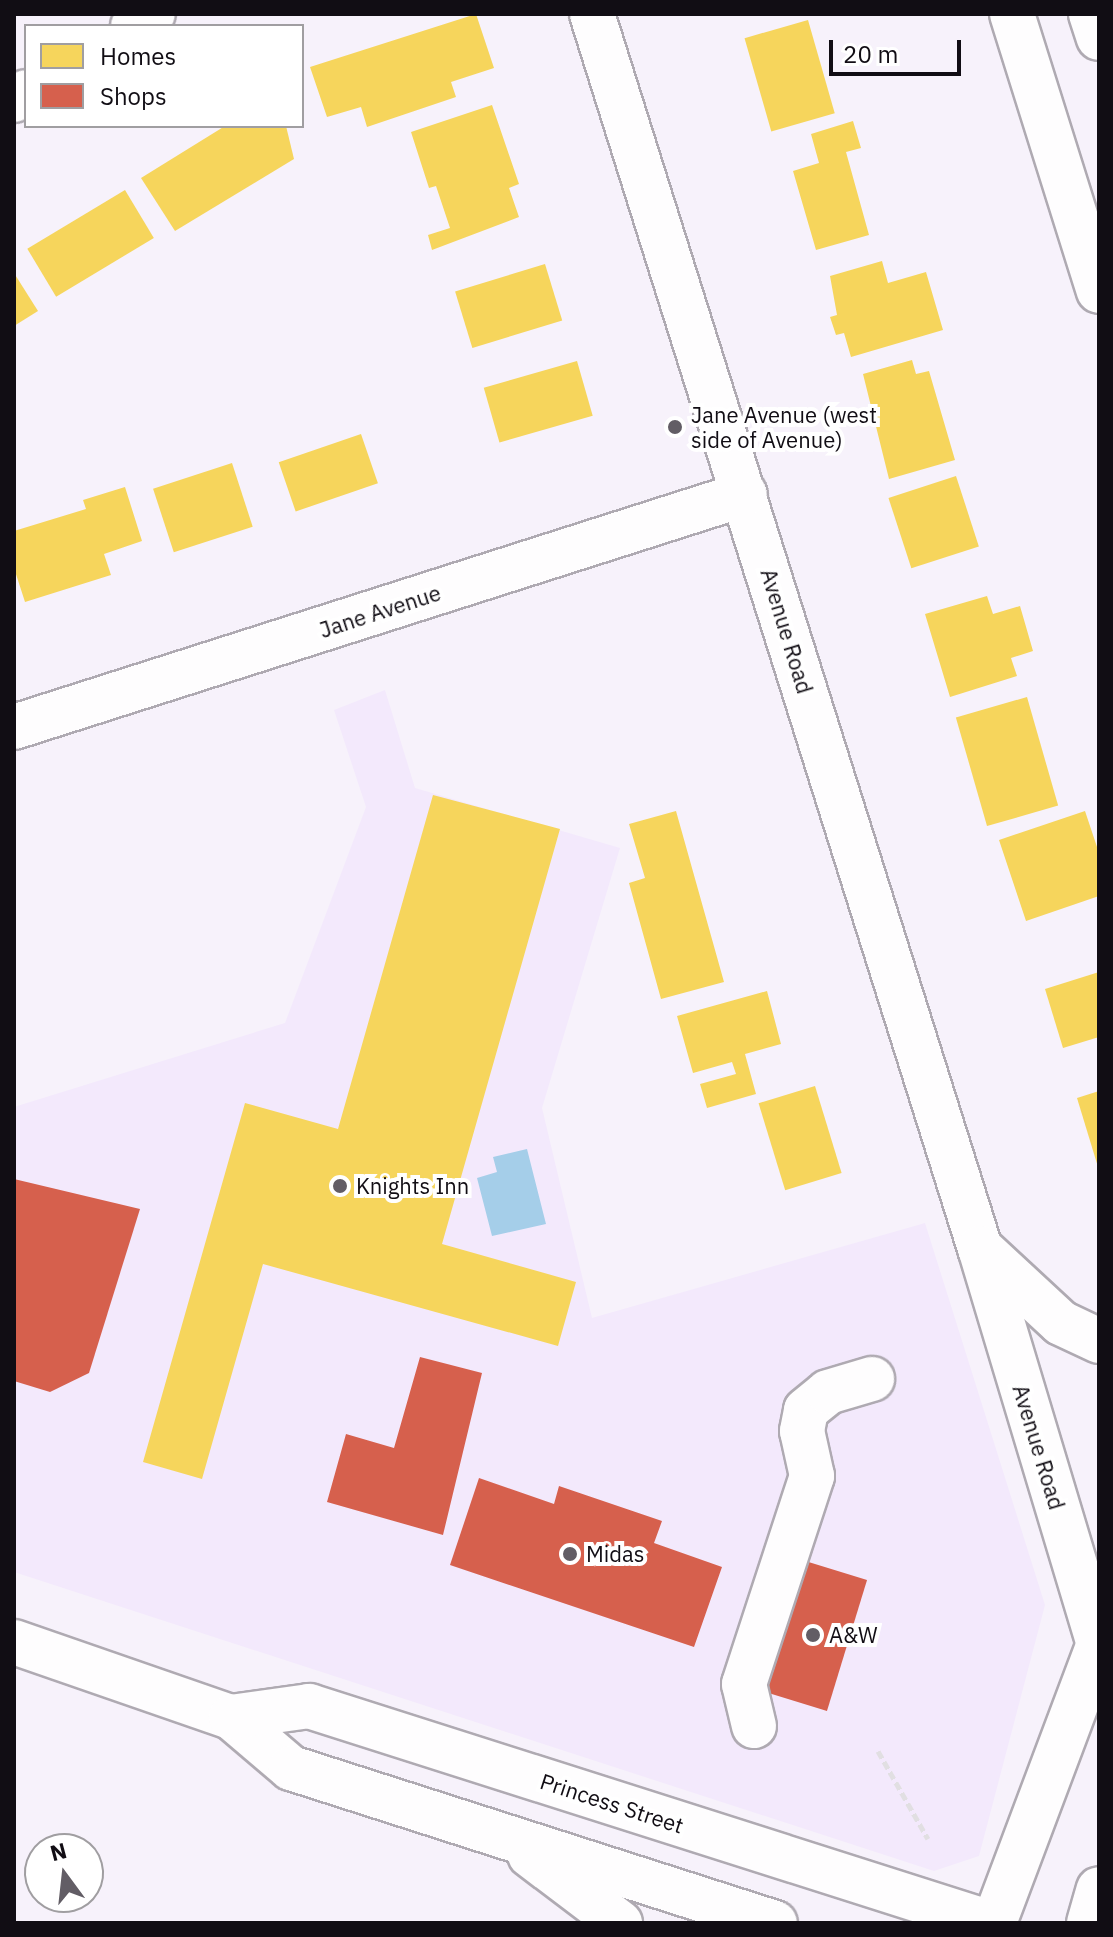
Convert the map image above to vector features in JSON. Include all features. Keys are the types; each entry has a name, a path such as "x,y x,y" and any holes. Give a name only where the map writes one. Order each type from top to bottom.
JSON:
{"street":[{"name":"Avenue Road","path":"592,14 980,1248 1099,1645"},
{"path":"1012,14 1099,291"},
{"path":"1091,14 1099,38"},
{"name":"Jane Avenue","path":"14,727 745,494"},
{"name":"Avenue Road","path":"980,1248 1061,1323 1099,1341"},
{"path":"754,1726 744,1684 812,1476 802,1431 806,1410 828,1392 872,1379"},
{"name":"Princess Street","path":"14,1642 231,1717 291,1768 499,1832 775,1923"},
{"path":"992,1923 1099,1645"},
{"name":"Princess Street","path":"231,1717 309,1706 992,1923"},
{"path":"499,1832 620,1923"},
{"path":"1089,1923 1099,1889"}],"path":[{"path":"878,1751 928,1839"}],"shaded area":[{"path":"385,690 415,788 620,848 542,1108 592,1318 925,1223 1045,1605 979,1856 934,1871 14,1572 14,1107 285,1023 366,807 334,710"}],"water":[{"path":"527,1149 546,1224 492,1236 477,1178 497,1172 493,1157"}],"building: Homes":[{"path":"476,14 494,68 451,82 456,97 367,127 361,107 327,117 310,67"},
{"path":"808,20 835,113 771,131 745,38"},
{"path":"492,105 519,184 509,188 519,217 432,250 428,235 450,228 436,186 429,188 411,132"},
{"path":"853,121 861,148 846,152 869,235 816,250 793,171 819,163 811,134"},
{"path":"222,128 286,128 294,159 175,231 141,178"},
{"path":"125,190 154,238 56,297 27,249"},
{"path":"882,261 888,283 926,272 943,330 851,357 844,333 836,335 830,317 837,315 830,276"},
{"path":"545,264 562,320 472,348 455,291"},
{"path":"14,273 38,311 14,326"},
{"path":"912,360 916,374 929,371 955,460 889,479 863,374"},
{"path":"577,361 593,416 499,443 484,388"},
{"path":"361,434 378,483 296,511 279,462"},
{"path":"232,463 253,527 174,552 153,489"},
{"path":"956,476 979,546 911,568 888,498"},
{"path":"125,487 142,541 104,554 111,575 25,602 14,568 14,531 86,509 83,500"},
{"path":"987,596 993,614 1020,606 1033,651 1011,658 1017,676 950,697 925,614"},
{"path":"1027,697 1058,806 987,826 956,717"},
{"name":"Knights Inn","path":"433,795 560,829 442,1244 576,1282 558,1346 263,1264 202,1479 143,1462 245,1103 338,1129"},
{"path":"676,811 724,982 661,999 629,883 645,878 629,824"},
{"path":"1085,811 1099,853 1099,896 1026,921 999,840"},
{"path":"1099,972 1099,1037 1063,1048 1045,989"},
{"path":"767,991 781,1044 745,1054 756,1094 707,1108 700,1084 736,1074 732,1062 693,1073 677,1016"},
{"path":"815,1086 842,1173 785,1190 759,1103"},
{"path":"1099,1091 1099,1167 1098,1167 1077,1098"}],"building: Shops":[{"path":"14,1179 140,1209 89,1373 50,1392 14,1381"},
{"path":"420,1357 482,1373 443,1535 327,1502 346,1434 394,1448"},
{"name":"Midas","path":"479,1478 554,1504 559,1486 662,1521 654,1543 722,1567 694,1647 450,1565"},
{"name":"A&W","path":"802,1560 867,1580 827,1711 762,1691"}],"place":[{"name":"Jane Avenue (west side of Avenue)","path":"675,427"},
{"name":"Knights Inn","path":"340,1186"},
{"name":"Midas","path":"570,1554"},
{"name":"A&W","path":"813,1635"}]}
